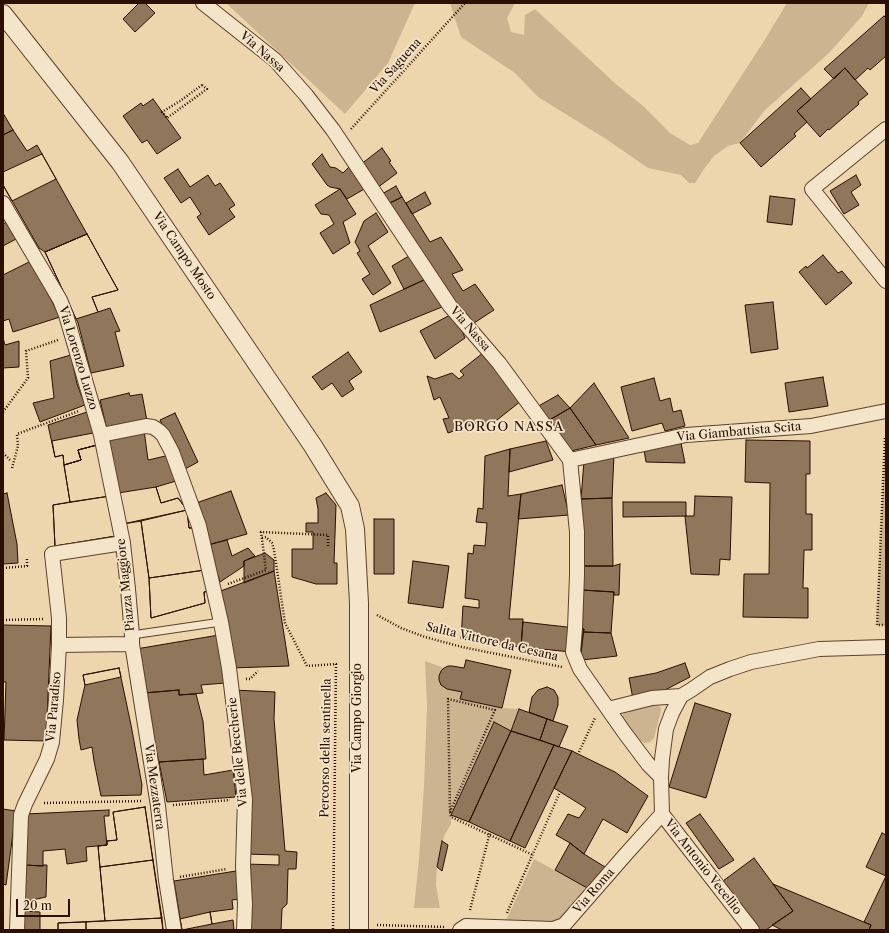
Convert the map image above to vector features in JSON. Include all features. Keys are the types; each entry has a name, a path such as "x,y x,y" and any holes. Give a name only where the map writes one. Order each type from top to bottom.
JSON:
{"street":[{"name":"Via Nassa","path":"202,3 276,60 306,95 333,130 450,306 499,363 570,460"},
{"name":"Via Campo Mosto","path":"4,15 120,162 313,446 350,506"},
{"path":"886,129 812,189 886,281"},
{"name":"Via Lorenzo Luzzo","path":"3,203 60,300 66,315 101,435 120,526"},
{"name":"Via Giambattista Scita","path":"570,460 686,434 811,426 886,412"},
{"name":"Via delle Beccherie","path":"101,435 146,426 153,427 159,431 163,435 172,452 199,526 222,622 245,799 243,866 245,904 244,930"},
{"path":"570,460 577,532 577,576 573,652 580,669 628,738 648,764 661,777"},
{"name":"Via Campo Giorgio","path":"350,506 355,529 359,606 359,927"},
{"name":"Piazza Maggiore","path":"59,645 132,640 128,589 120,526"},
{"name":"Via Paradiso","path":"17,930 21,815 47,758 52,742 59,645 59,618 52,554 123,543"},
{"name":"Via Mezzaterra","path":"132,640 158,806 166,880 174,930"},
{"path":"606,705 652,698 682,696 710,677 751,662 819,650 886,647"},
{"name":"Via Antonio Vecellio","path":"682,696 666,729 661,777 662,814 752,930"},
{"name":"Via Roma","path":"462,928 553,929 564,925 662,814"}],"lane":[{"path":"132,640 222,622"}],"path":[{"name":"Via Saguena","path":"340,142 465,3"},
{"path":"202,85 207,89 167,118 162,112 180,102 202,85"},
{"path":"3,412 28,378 26,351 72,335"},
{"path":"12,468 18,446 17,434 92,406"},
{"path":"886,436 877,626 886,625"},
{"path":"3,453 10,460"},
{"path":"881,523 886,523"},
{"path":"214,588 266,570 261,532 328,535 328,547"},
{"name":"Percorso della sentinella","path":"262,538 266,537 272,543 285,623 307,666 336,664 333,930"},
{"path":"3,568 27,566 27,557"},
{"name":"Salita Vittore da Cesana","path":"359,606 401,628 425,637 462,647 565,668 580,669"},
{"path":"3,620 59,618"},
{"path":"450,812 496,708 448,699 450,812 451,817 490,833 532,855"},
{"path":"579,752 592,722 606,705"},
{"path":"500,928 560,792"},
{"path":"25,804 144,801 158,806 245,799"},
{"path":"359,927 462,928 490,833"},
{"path":"166,880 243,866"}],"shaded area":[{"path":"226,3 415,3 388,63 345,114"},
{"path":"450,3 515,3 507,18 511,32 524,35 525,15 535,9 617,85 642,105 670,133 690,145 698,143 787,3 869,3 862,16 829,53 764,111 740,143 728,146 714,156 695,183 689,183 681,175 648,168 606,139 538,97 515,73 461,37"},
{"path":"885,436 886,625 877,625"},
{"path":"425,661 444,668 439,676 441,685 447,689 462,692 460,699 502,708 519,709 511,731 493,723 451,815 451,824 444,836 437,867 436,885 440,908 414,908 424,786 427,706"},
{"path":"654,704 661,708 661,711 654,738 650,742 645,743 642,742 623,722 622,716 625,711"},
{"path":"534,859 589,889 557,921 535,924 505,923"}],"building":[{"path":"139,3 145,3 155,13 135,32 123,19"},
{"path":"884,16 886,18 886,56 870,70 868,68 855,80 845,68 834,79 824,69"},
{"path":"845,68 868,94 858,102 859,104 820,137 797,111"},
{"path":"801,88 811,99 797,111 807,122 794,134 796,136 761,167 740,143"},
{"path":"153,99 181,138 157,154 147,140 142,143 123,116 141,103 143,106"},
{"path":"3,113 13,130 3,135"},
{"path":"13,130 27,151 37,145 87,234 45,252 39,248 3,185 3,135"},
{"path":"382,148 391,161 389,162 397,173 377,188 360,165"},
{"path":"42,154 56,179 12,201 3,185 3,172"},
{"path":"322,154 330,167 336,168 343,173 351,165 366,188 347,199 340,189 327,185 312,164"},
{"path":"178,169 190,187 208,175 215,186 220,183 235,205 229,209 235,217 209,235 197,217 201,214 190,197 181,203 164,178"},
{"path":"856,175 861,185 851,192 859,205 844,214 830,191"},
{"path":"396,186 402,197 388,204 382,194"},
{"path":"340,189 356,214 343,222 350,243 333,254 320,233 334,224 329,215 321,214 315,205"},
{"path":"425,192 431,204 412,214 406,203"},
{"path":"770,196 795,199 792,225 767,222"},
{"path":"402,197 430,242 441,237 463,270 452,274 463,291 475,284 494,310 471,325 388,204"},
{"path":"376,213 388,232 368,246 391,283 373,295 362,279 370,274 357,253 360,251 355,242 364,221"},
{"path":"7,222 16,239 3,246 3,224"},
{"path":"87,234 118,290 92,297 98,312 110,308 120,331 115,332 124,366 91,373 78,323 45,252"},
{"path":"87,234 118,290 92,297 98,312 76,319 45,252"},
{"path":"823,255 838,273 842,271 852,283 826,305 799,272 806,266 807,268"},
{"path":"409,256 424,280 404,289 392,266"},
{"path":"31,261 60,317 13,332 9,319 3,321 3,275"},
{"path":"424,280 442,307 380,332 370,305"},
{"path":"773,302 778,349 751,353 745,305"},
{"path":"450,315 460,326 465,338 435,359 420,331"},
{"path":"3,338 5,345 19,341 19,367 3,368"},
{"path":"348,352 362,372 349,381 354,389 342,397 332,383 322,390 312,377"},
{"path":"483,353 521,401 497,420 483,426 482,421 448,433 443,419 449,418 440,397 434,400 427,376 435,379 452,373 459,379 464,375 460,371"},
{"path":"71,355 77,384 85,405 40,422 33,403 54,398 50,361"},
{"path":"823,377 828,406 789,412 785,383"},
{"path":"654,378 660,401 670,398 673,412 681,410 685,426 665,431 662,423 632,431 621,387"},
{"path":"594,383 629,438 596,445 570,408"},
{"path":"129,393 130,396 142,394 147,421 107,430 100,400"},
{"path":"558,395 570,408 546,422 535,408"},
{"path":"570,408 596,445 567,452 546,422"},
{"path":"87,412 97,445 78,450 81,460 64,465 63,455 55,457 48,425"},
{"path":"175,413 198,462 183,470 160,420"},
{"path":"144,430 148,460 170,455 176,481 156,487 161,503 178,498 187,510 189,528 194,528 205,570 149,578 141,521 123,524 109,437"},
{"path":"93,433 97,445 78,450 81,460 64,465 63,455 55,457 52,441"},
{"path":"746,440 810,441 810,474 806,474 806,514 812,514 812,550 804,550 803,588 808,588 808,618 743,617 744,574 769,574 770,483 745,482"},
{"path":"546,441 553,460 509,472 510,449"},
{"path":"681,443 685,463 646,462 644,450"},
{"path":"97,445 116,536 55,546 53,505 70,502 64,465 81,460 78,450"},
{"path":"97,445 110,496 70,502 64,465 81,460 78,450"},
{"path":"510,449 508,496 521,494 509,619 523,619 521,647 461,639 463,606 479,608 479,600 465,598 468,553 473,554 474,545 485,546 487,523 476,522 478,508 483,509 485,456"},
{"path":"614,455 612,498 581,499 584,461"},
{"path":"562,485 569,515 518,519 521,494"},
{"path":"156,487 161,503 178,498 187,510 123,524 118,493"},
{"path":"231,491 247,534 208,545 196,503"},
{"path":"7,493 17,544 18,563 3,564 3,494"},
{"path":"326,493 336,505 334,563 337,563 337,584 316,584 292,577 292,549 313,549 313,532 306,532 306,523 318,523 316,498"},
{"path":"110,496 116,536 55,546 53,505"},
{"path":"695,496 732,497 730,560 720,559 719,575 691,574 685,516 694,516"},
{"path":"612,498 613,566 583,566 581,499"},
{"path":"623,502 686,502 686,516 623,517"},
{"path":"187,510 189,528 194,528 210,591 204,592 205,603 151,618 149,578 141,521"},
{"path":"374,519 394,519 394,574 374,574"},
{"path":"227,540 232,556 248,548 255,556 244,561 244,566 220,582 208,545"},
{"path":"265,553 274,560 274,571 244,583 244,561"},
{"path":"413,561 449,566 443,608 408,603"},
{"path":"620,564 619,595 614,595 614,592 582,590 583,566 613,566"},
{"path":"205,570 210,591 204,592 205,603 151,618 149,578"},
{"path":"274,571 289,666 231,668 218,592"},
{"path":"582,590 614,592 611,633 583,632 584,629 579,629"},
{"path":"523,622 584,629 581,653 521,647"},
{"path":"3,625 51,626 46,741 4,740 6,682 3,682"},
{"path":"583,632 611,633 617,656 582,660 581,653"},
{"path":"219,635 225,683 201,685 203,693 179,695 179,690 144,693 136,649"},
{"path":"466,660 511,670 502,708 460,699 462,692 447,689 441,685 439,676 444,668 452,666 464,668"},
{"path":"685,663 690,677 665,690 633,699 629,678 656,673"},
{"path":"119,668 142,785 141,795 101,796 92,747 81,750 79,739 77,720 85,685 83,675"},
{"path":"119,668 121,677 85,685 83,675"},
{"path":"547,687 554,690 558,697 558,705 553,721 529,712 532,697 538,690"},
{"path":"179,690 179,695 196,694 203,721 206,759 159,762 148,720 144,693"},
{"path":"233,690 275,692 274,719 285,851 297,852 296,869 288,869 287,904 282,909 281,930 248,930 246,864 279,865 279,855 245,854"},
{"path":"695,703 731,714 706,798 669,787"},
{"path":"519,709 547,719 540,740 511,731"},
{"path":"547,719 568,726 559,747 540,740"},
{"path":"494,722 511,731 469,822 451,815"},
{"path":"511,731 554,745 510,841 469,822"},
{"path":"554,745 572,751 525,848 510,841"},
{"path":"572,751 615,772 648,796 627,833 603,819 584,854 570,843 556,835 568,814 579,818 586,808 554,788"},
{"path":"203,759 204,775 233,770 236,797 167,802 159,762"},
{"path":"145,807 163,930 86,930 86,922 105,921 98,846 107,845 107,841 117,840 113,812"},
{"path":"145,807 153,860 100,867 98,846 107,845 107,841 117,840 113,812"},
{"path":"3,809 16,811 6,885 3,884"},
{"path":"109,810 109,816 104,816 107,845 86,847 87,861 67,864 65,849 43,851 43,866 24,865 26,814"},
{"path":"700,814 734,860 719,869 686,823"},
{"path":"882,833 886,835 886,876 866,867"},
{"path":"442,841 448,845 442,871 437,867"},
{"path":"570,843 605,867 589,889 555,870"},
{"path":"754,858 793,911 766,930 759,930 723,881"},
{"path":"153,860 162,918 105,921 100,867"},
{"path":"24,865 47,865 46,897 23,902"},
{"path":"236,871 240,899 232,900 233,909 210,912 212,924 233,920 234,930 182,930 174,881"},
{"path":"886,876 886,930 869,930 871,925 864,922"},
{"path":"773,884 871,925 869,930 782,930 772,925 793,911"},
{"path":"21,911 40,912 40,930 20,930"},
{"path":"210,912 212,924 182,930 180,919"},
{"path":"162,918 163,930 58,930 58,923"},
{"path":"86,922 86,930 58,930 58,923"}],"district":[{"name":"BORGO NASSA","path":"509,427"}]}
